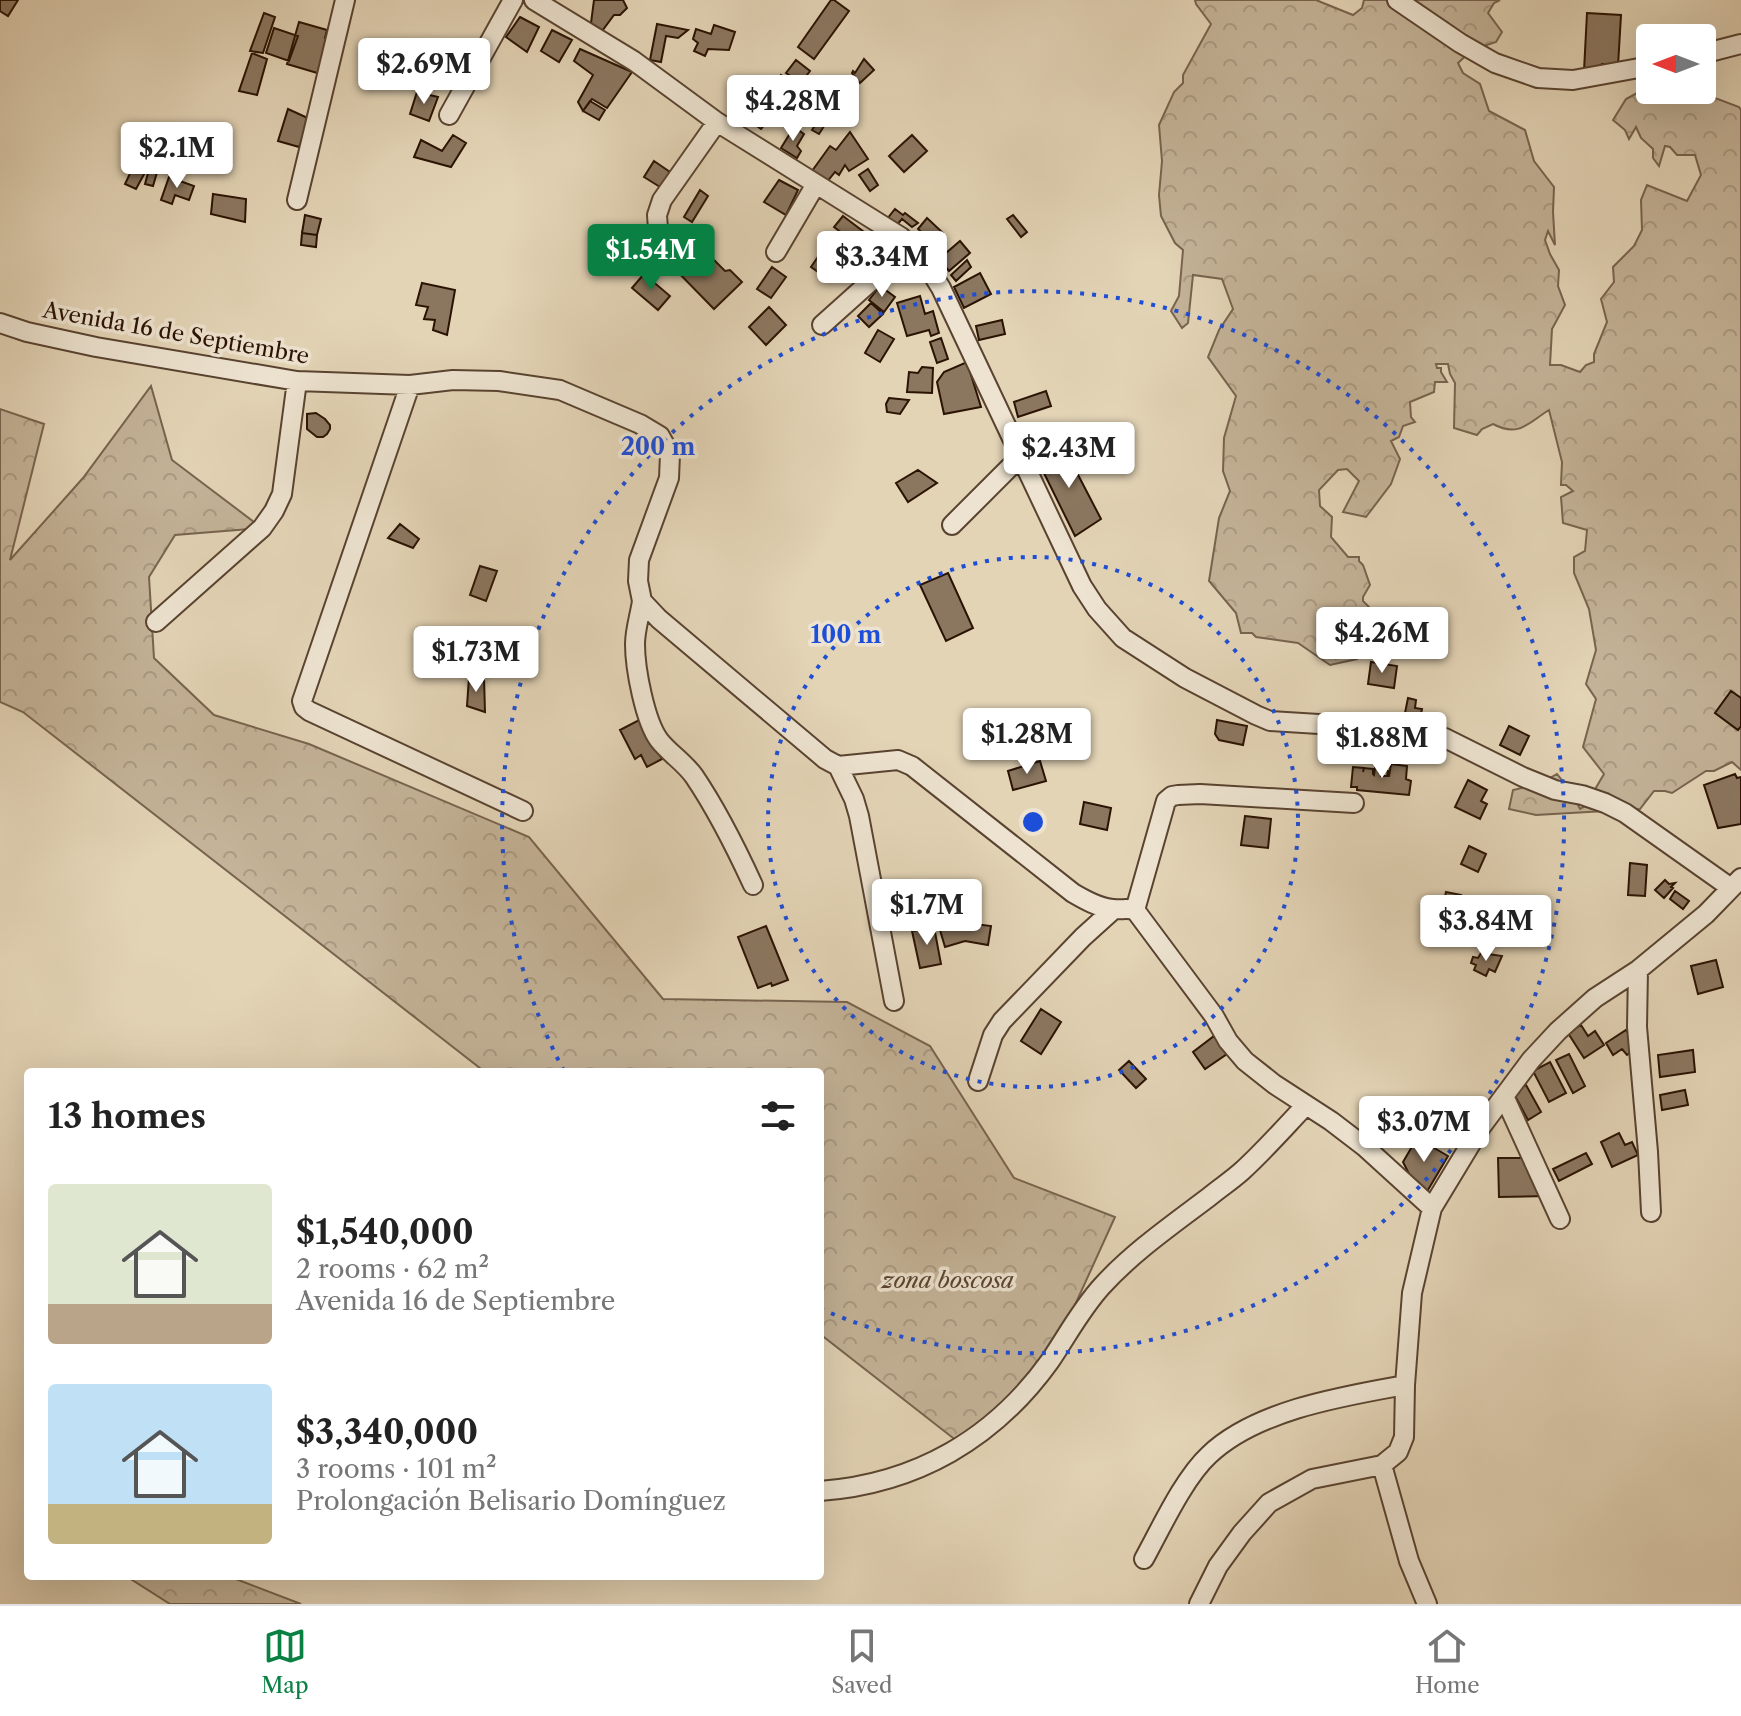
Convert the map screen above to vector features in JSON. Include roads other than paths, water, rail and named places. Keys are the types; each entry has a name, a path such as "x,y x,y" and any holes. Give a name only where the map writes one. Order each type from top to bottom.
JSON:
{"street":[{"path":"297,200 345,0"},
{"path":"449,115 513,0"},
{"path":"534,0 634,61 717,122 901,237 926,264 941,288 1082,586 1097,609 1123,638 1185,678 1270,721 1416,730 1445,738 1523,777 1555,790 1594,799 1625,813 1736,883 1706,914 1638,970 1595,998 1558,1031 1531,1060 1481,1127 1432,1208 1412,1293 1404,1437 1398,1452 1382,1465 1312,1479 1269,1503 1218,1566 1199,1604"},
{"path":"1397,0 1495,63 1538,78 1573,80 1636,69"},
{"path":"1716,50 1741,44"},
{"path":"659,243 657,215 662,200 717,122"},
{"path":"776,252 816,184"},
{"path":"822,325 870,282 901,237"},
{"name":"Avenida 16 de Septiembre","path":"0,323 96,347 297,381 410,385 453,380 499,381 560,390 640,424 660,436 670,454 669,478 639,560 638,581 642,601 635,641 636,663 649,722 665,748 691,772 701,787 753,885"},
{"path":"156,622 262,528 274,511 282,494 297,381"},
{"path":"410,385 302,701 309,711 523,811"},
{"path":"952,525 1021,456"},
{"path":"642,601 659,619 825,759 838,766 898,760 912,766 1073,893 1096,905 1135,910 1245,1061 1365,1147 1432,1208"},
{"path":"838,766 859,816 894,1001"},
{"path":"1135,910 1161,816 1166,801 1172,796 1200,794 1354,803"},
{"path":"978,1081 993,1035 1002,1021 1114,909"},
{"path":"1638,970 1637,1027 1651,1212"},
{"path":"1504,1096 1560,1219"},
{"path":"824,1491 845,1489 906,1473 978,1436 1029,1388 1101,1287 1141,1249 1241,1171 1306,1105"},
{"path":"1144,1559 1182,1491 1207,1456 1224,1443 1295,1408 1405,1385"},
{"path":"1382,1465 1409,1561 1427,1604"}],"park label":[{"name":"zona boscosa","path":"948,1280"}]}
